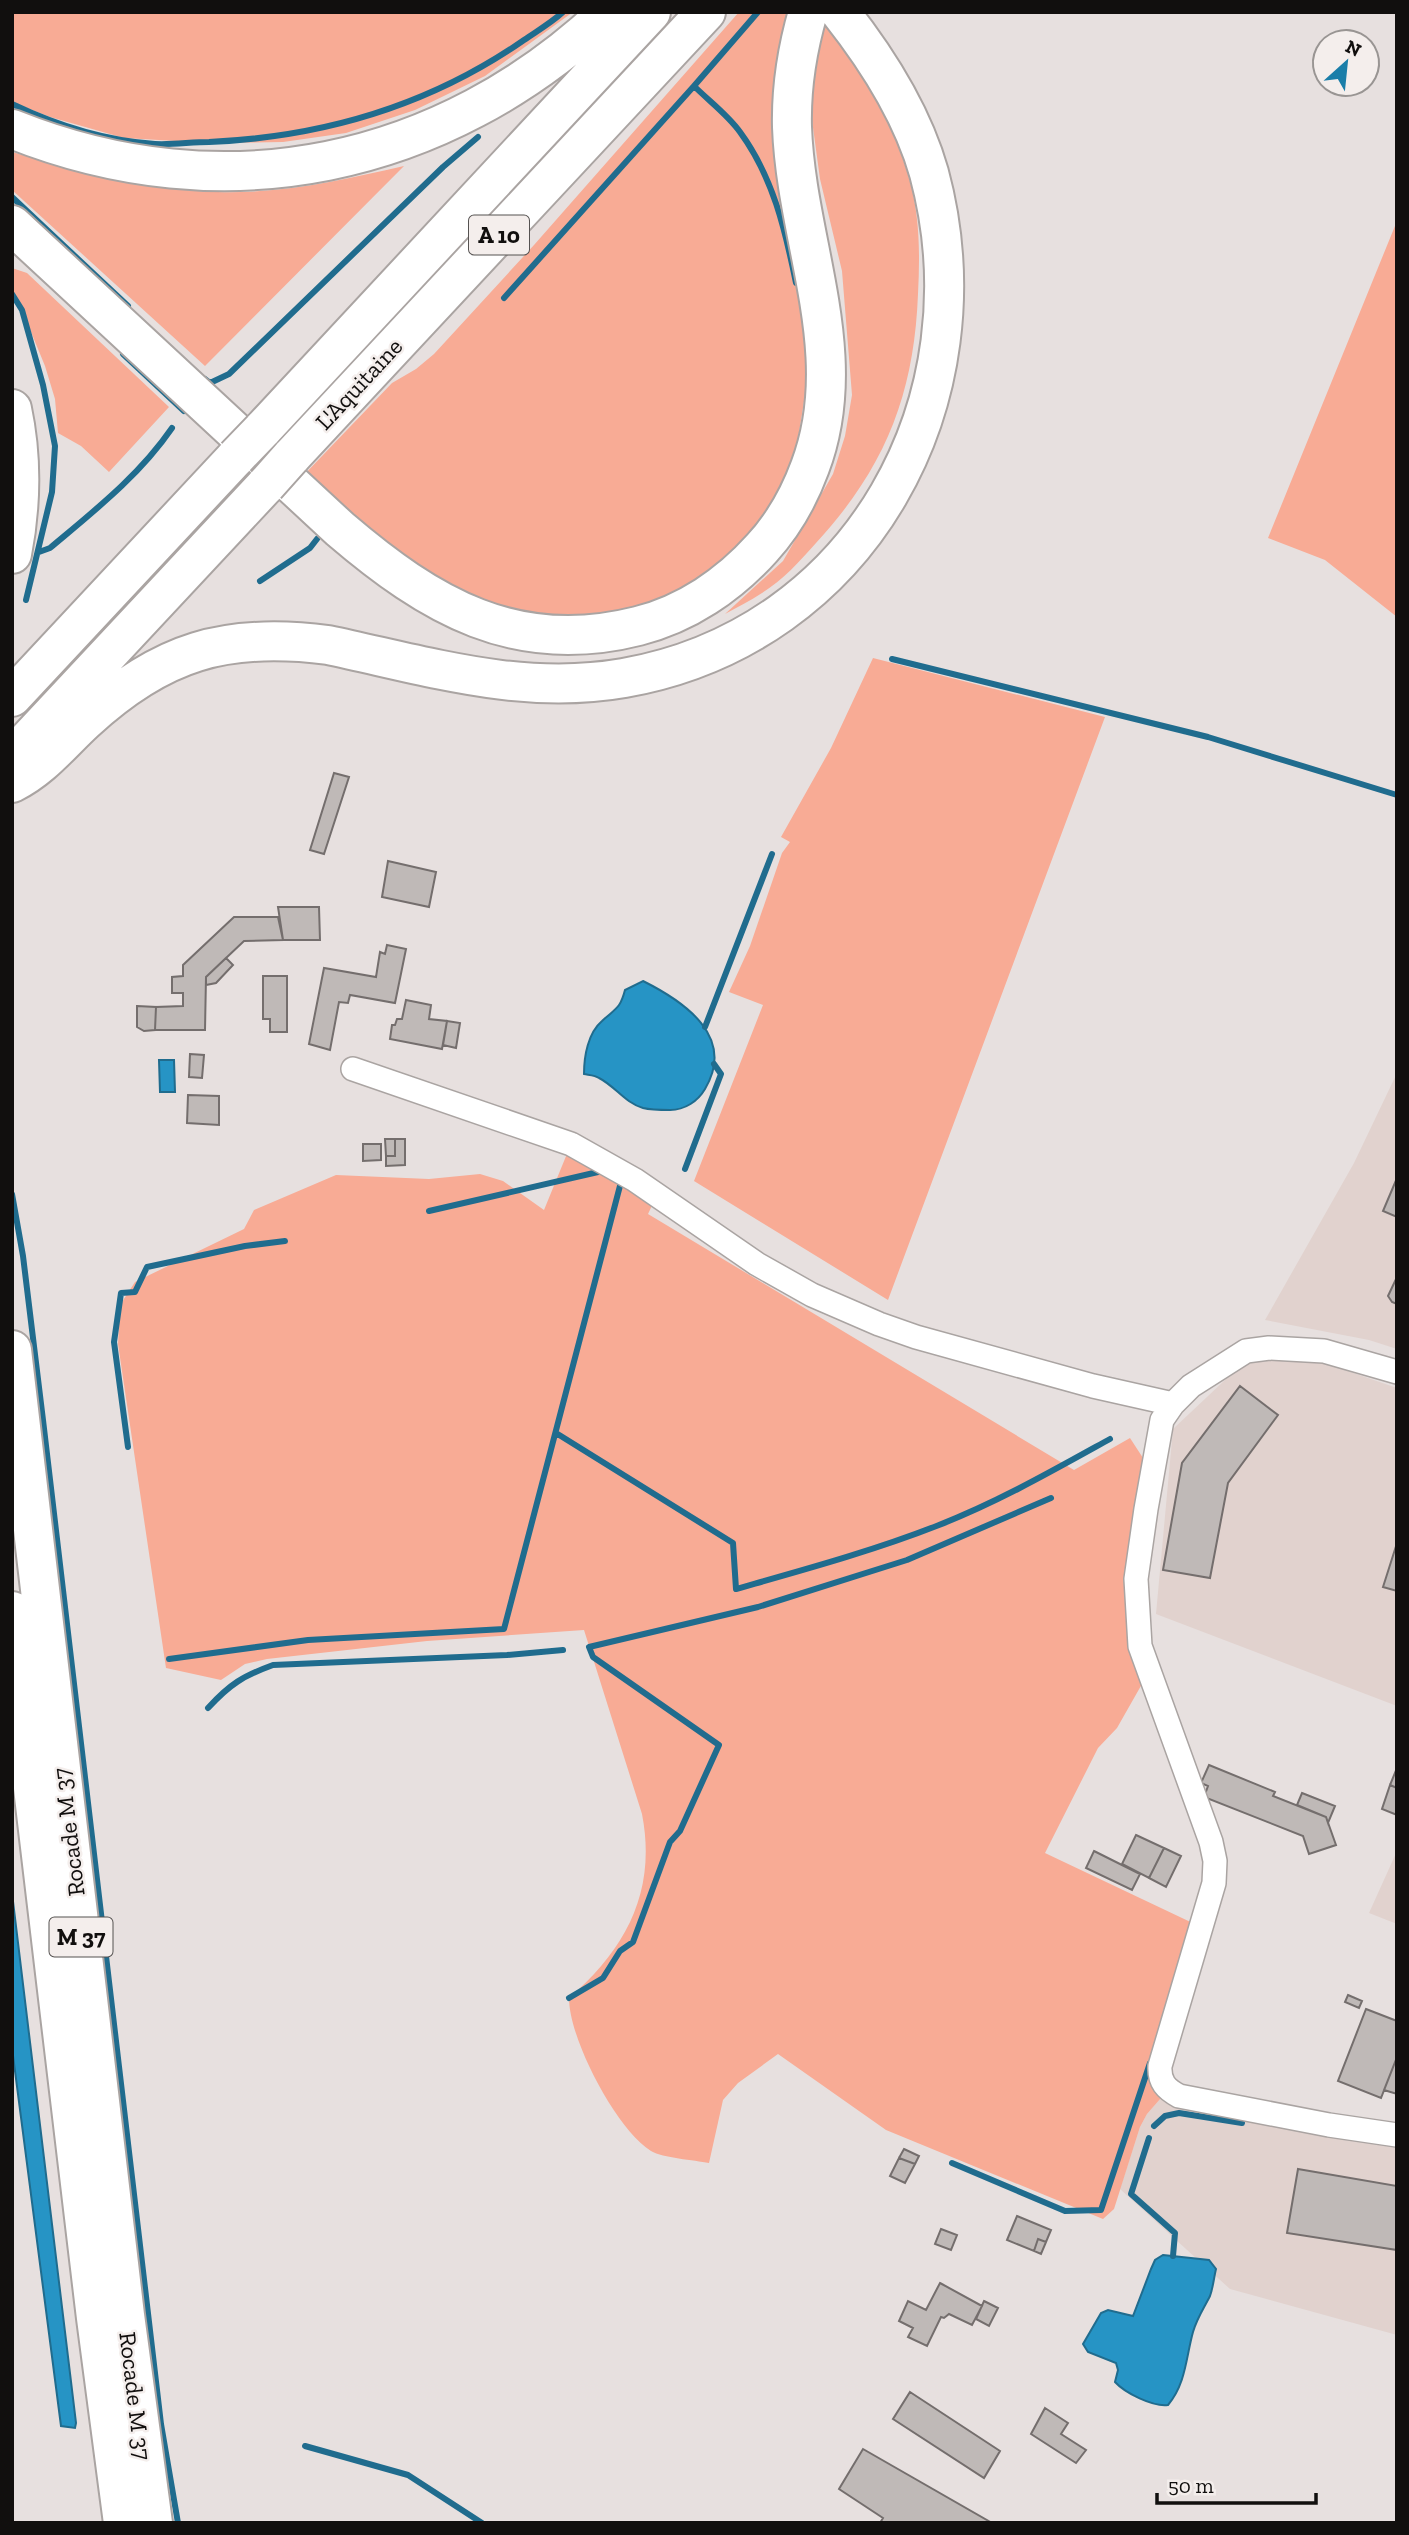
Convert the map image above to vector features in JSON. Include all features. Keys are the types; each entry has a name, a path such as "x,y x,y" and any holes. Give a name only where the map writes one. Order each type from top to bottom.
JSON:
{"highway":[{"path":"12,129 80,153 176,169 248,171 331,160 398,143 474,111 543,67 608,12"},
{"name":"L'Aquitaine","path":"12,697 651,12"},
{"name":"L'Aquitaine","path":"12,757 706,12"},
{"path":"12,225 340,529 385,567 424,594 470,616 507,628 543,635 608,633 649,623 687,608 720,587 749,562 771,538 786,516 803,486 815,455 826,403 825,330 801,198 792,128 797,57 808,12"},
{"path":"12,783 32,773 83,722 131,683 155,668 201,649 236,642 302,641 483,679 526,684 583,683 625,678 708,652 748,632 778,613 830,570 869,524 908,460 934,382 942,342 945,298 944,260 937,212 920,148 890,83 840,12"},
{"path":"12,409 18,446 19,492 12,554"},
{"name":"Rocade M 37","path":"12,1350 127,2329 153,2523"},
{"name":"Rocade M 37","path":"12,1611 123,2523"}],"street":[{"path":"353,1069 571,1143 635,1180 757,1264 812,1295 878,1324 1093,1386 1173,1404"},
{"path":"1397,1372 1324,1351 1269,1348 1246,1351 1191,1386 1162,1420 1136,1579 1140,1646 1212,1842 1215,1861 1214,1883 1160,2066 1160,2075 1168,2090 1179,2096 1329,2125 1397,2135"}],"shaded area":[{"path":"12,12 573,12 485,76 415,110 346,133 283,142 211,143 124,138 50,117 12,102"},
{"path":"739,12 795,12 811,296 807,383 797,445 806,452 740,559 621,622 472,609 300,479 392,383 416,369 434,354"},
{"path":"821,16 854,57 870,83 893,132 913,192 919,265 910,365 902,397 878,458 840,515 784,576 770,588 725,614 783,561 833,474 845,436 852,395 842,271 820,179 809,98"},
{"path":"12,152 140,183 218,192 288,188 404,166 205,366 12,190"},
{"path":"1397,221 1397,617 1325,560 1268,538"},
{"path":"12,268 27,273 169,407 109,472 81,446 58,433 55,399 45,366 22,310 12,294"},
{"path":"873,658 1105,717 888,1300 694,1181 763,1005 729,992 750,946 782,853 790,842 781,837 831,748"},
{"path":"1397,1073 1397,1349 1369,1340 1265,1320 1354,1163"},
{"path":"571,1144 657,1195 648,1214 1074,1470 1130,1438 1143,1458 1124,1575 1128,1642 1142,1684 1117,1728 1098,1748 1045,1853 1201,1927 1160,2066 1168,2090 1147,2114 1140,2127 1114,2209 1103,2219 886,2130 778,2054 738,2083 723,2100 709,2163 656,2153 637,2140 623,2124 597,2082 577,2036 569,1998 607,1959 621,1939 641,1893 645,1868 646,1842 642,1814 584,1630 427,1641 267,1659 245,1664 221,1680 166,1668 118,1344 120,1305 135,1282 244,1229 254,1210 336,1175 429,1179 480,1174 503,1181 544,1210"},
{"path":"1304,1356 1397,1388 1397,1706 1156,1614 1173,1429 1242,1364"},
{"path":"1397,1851 1397,1924 1369,1913"},
{"path":"1168,2090 1397,2134 1397,2335 1230,2289 1120,2189 1140,2127 1147,2114"}],"water":[{"path":"643,981 675,999 701,1023 710,1038 714,1053 713,1070 705,1089 695,1101 676,1110 643,1108 597,1077 584,1074 586,1052 593,1032 619,1005 625,990"},
{"path":"159,1060 174,1060 175,1092 160,1092"},
{"path":"12,1893 75,2428 61,2426 12,2048"},
{"path":"1163,2255 1209,2260 1216,2269 1210,2296 1193,2332 1179,2388 1168,2405 1147,2402 1125,2391 1115,2382 1118,2370 1116,2363 1088,2352 1083,2344 1101,2313 1108,2310 1133,2316 1155,2260"}],"building":[{"path":"334,773 349,777 324,854 310,850"},
{"path":"388,861 436,872 429,907 382,897"},
{"path":"278,907 319,907 320,940 283,940"},
{"path":"234,917 278,917 283,940 244,941 206,977 205,1030 155,1030 156,1007 183,1006 183,993 172,993 172,977 183,976 183,965"},
{"path":"387,945 406,949 395,1003 350,995 348,1003 339,1002 330,1050 309,1044 324,968 376,977 380,952 385,954"},
{"path":"226,958 233,965 216,983 206,985 206,977"},
{"path":"263,976 287,976 287,1032 270,1032 270,1019 263,1019"},
{"path":"406,1000 431,1005 429,1019 447,1021 442,1049 390,1039 392,1025 395,1025 397,1019 402,1019"},
{"path":"137,1006 156,1007 155,1030 144,1031 137,1027"},
{"path":"447,1021 460,1023 456,1048 443,1045"},
{"path":"190,1054 204,1055 202,1078 189,1077"},
{"path":"188,1095 219,1096 219,1125 187,1123"},
{"path":"385,1139 395,1139 395,1156 386,1156"},
{"path":"395,1139 405,1139 405,1165 386,1166 386,1156 395,1156"},
{"path":"363,1144 381,1144 381,1160 363,1161"},
{"path":"1397,1178 1397,1217 1383,1211"},
{"path":"1397,1277 1397,1304 1388,1296"},
{"path":"1240,1386 1278,1415 1228,1483 1210,1578 1163,1570 1182,1463"},
{"path":"1397,1543 1397,1591 1383,1587"},
{"path":"1209,1765 1275,1792 1273,1796 1326,1817 1336,1845 1309,1854 1303,1836 1204,1797 1208,1786 1201,1783"},
{"path":"1397,1768 1397,1788 1390,1785"},
{"path":"1390,1785 1397,1788 1397,1815 1382,1809"},
{"path":"1302,1793 1335,1806 1328,1823 1326,1817 1297,1805"},
{"path":"1136,1835 1164,1848 1149,1878 1122,1864"},
{"path":"1164,1848 1181,1856 1166,1887 1149,1878"},
{"path":"1094,1851 1140,1874 1132,1890 1086,1868"},
{"path":"1348,1995 1362,2001 1359,2008 1345,2002"},
{"path":"1366,2009 1397,2021 1397,2057 1381,2098 1338,2081"},
{"path":"1397,2057 1397,2094 1384,2090"},
{"path":"904,2149 919,2156 915,2164 899,2158"},
{"path":"899,2158 915,2164 905,2183 890,2176"},
{"path":"1298,2169 1397,2186 1397,2250 1287,2233"},
{"path":"1017,2216 1051,2230 1046,2242 1038,2239 1034,2251 1007,2240"},
{"path":"941,2229 957,2235 951,2250 935,2244"},
{"path":"1038,2239 1046,2242 1041,2254 1034,2251"},
{"path":"940,2283 982,2306 972,2325 949,2314 941,2317 927,2346 908,2337 913,2328 899,2321 908,2301 926,2310"},
{"path":"984,2301 998,2308 989,2326 976,2319"},
{"path":"910,2392 1000,2451 984,2478 893,2419"},
{"path":"1045,2408 1068,2423 1061,2434 1086,2450 1076,2463 1031,2434"},
{"path":"863,2449 992,2523 880,2523 883,2518 839,2489"}],"waterway":[{"path":"12,104 82,131 137,142 209,142 293,133 374,114 451,83 488,63 563,12"},
{"path":"694,86 758,12"},
{"path":"504,298 694,86 735,126 761,167 782,223 796,283"},
{"path":"205,379 210,383 229,374 443,167 478,137"},
{"path":"12,197 128,306"},
{"path":"12,294 22,310 43,385 55,446 52,492 26,600"},
{"path":"123,354 184,411"},
{"path":"39,552 50,548 115,492 145,462 172,428"},
{"path":"260,581 310,548 317,539"},
{"path":"892,659 1208,737 1397,795"},
{"path":"705,1027 772,854"},
{"path":"685,1169 721,1074 714,1064"},
{"path":"429,1211 598,1172"},
{"path":"169,1659 308,1640 504,1629 621,1182"},
{"path":"12,1194 23,1256 43,1420 161,2424 178,2523"},
{"path":"128,1447 114,1342 121,1293 135,1292 147,1267 245,1246 285,1241"},
{"path":"556,1433 733,1543 736,1589 863,1552 939,1525 1004,1496 1110,1439"},
{"path":"569,1998 603,1978 620,1951 633,1942 670,1842 680,1831 719,1745 593,1657 589,1647 758,1607 907,1560 1051,1498"},
{"path":"208,1708 238,1682 273,1665 507,1655 563,1650"},
{"path":"952,2163 1065,2211 1101,2210 1150,2063"},
{"path":"1154,2126 1165,2116 1179,2113 1242,2123"},
{"path":"1149,2138 1131,2194 1175,2233 1173,2256"},
{"path":"305,2446 408,2475 482,2523"}]}
